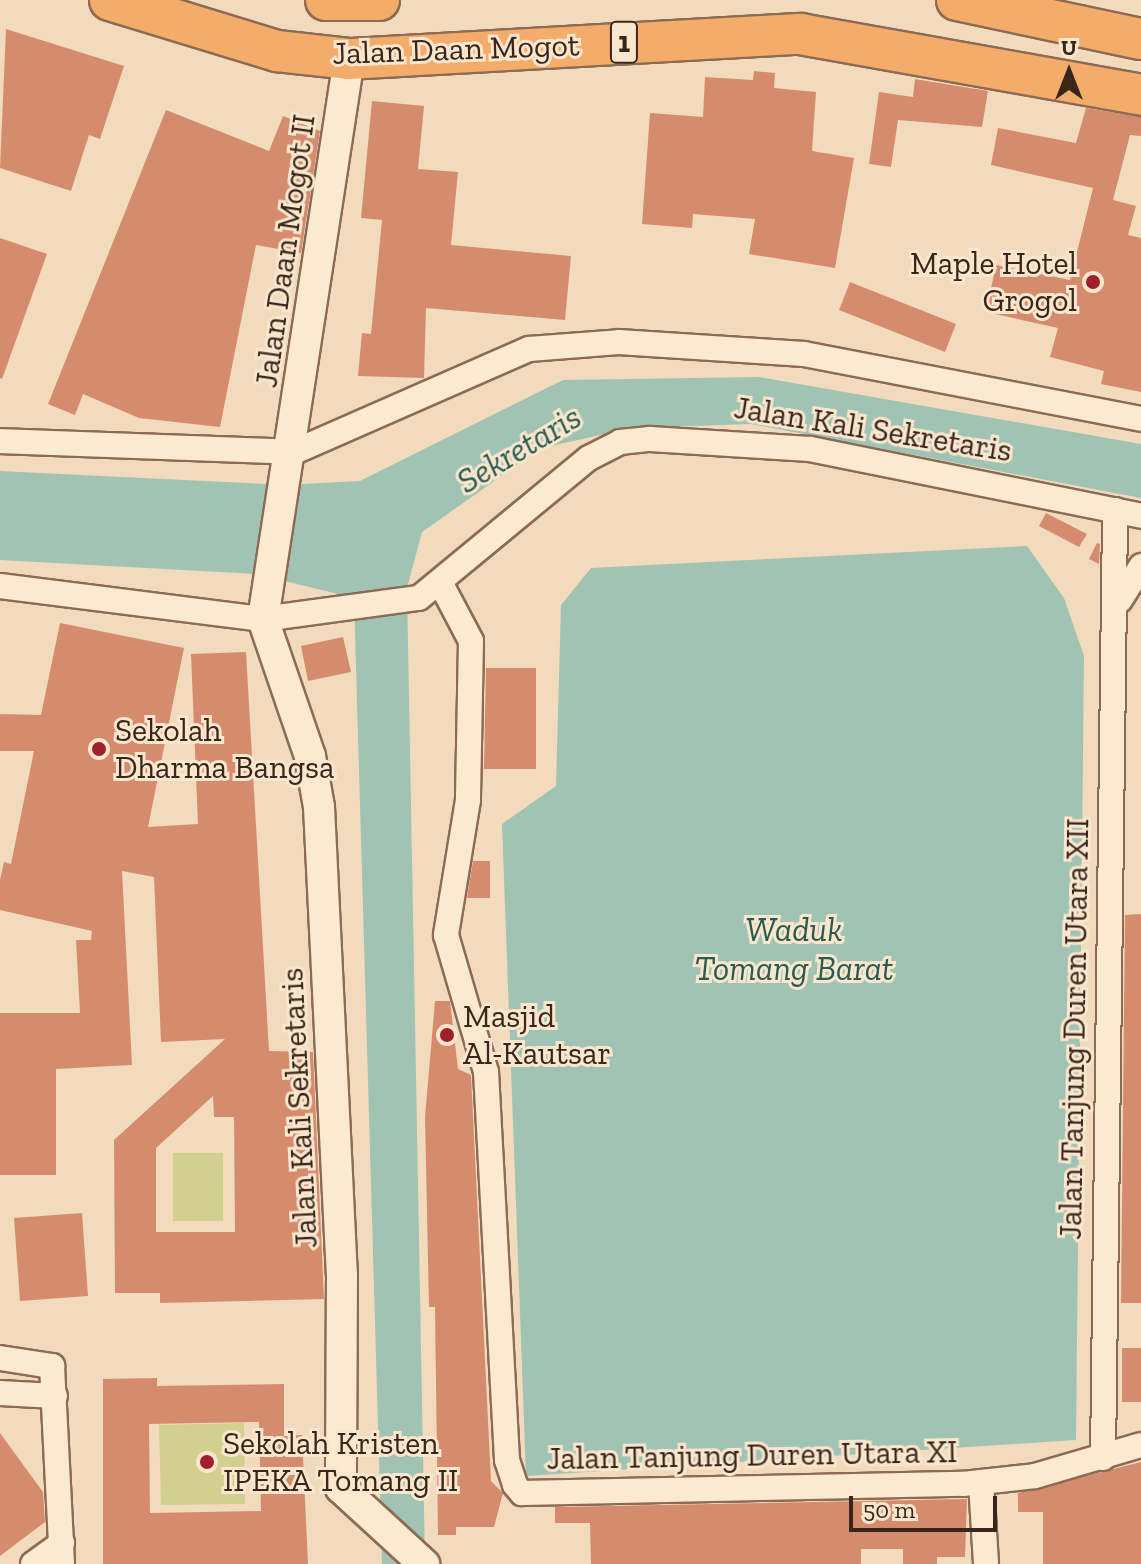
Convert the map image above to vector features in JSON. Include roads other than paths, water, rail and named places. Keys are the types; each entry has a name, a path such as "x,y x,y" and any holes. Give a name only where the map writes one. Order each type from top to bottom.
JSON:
{"highway":[{"name":"Jalan Daan Mogot","path":"110,0 277,51 349,59 800,34 1141,95"},
{"name":"Jalan Daan Mogot","path":"326,0 379,0"},
{"path":"957,0 1141,39"}],"street":[{"name":"Jalan Daan Mogot II","path":"264,609 292,461 349,59"},
{"name":"Jalan Kali Sekretaris","path":"292,461 529,349 619,342 804,354 1141,419"},
{"name":"Jalan Kali Sekretaris","path":"0,586 264,609 327,611 419,598 441,584 589,458 620,442 650,439 810,449 1141,516"},
{"path":"0,441 292,461"},
{"name":"Jalan Tanjung Duren Utara XII","path":"1103,1458 1102,1153 1119,602 1115,510"},
{"name":"Jalan Tanjung Duren Utara XII","path":"1119,602 1141,566"},
{"name":"Jalan Tanjung Duren Utara XI","path":"441,584 471,641 468,800 446,935 486,1072 507,1460 515,1485 522,1493 981,1482 1103,1458 1141,1445"},
{"name":"Jalan Kali Sekretaris","path":"264,609 310,756 319,807 342,1275 341,1488 354,1506 424,1564"},
{"path":"0,1358 52,1366 62,1554 33,1564"},
{"path":"0,1393 55,1396"},
{"path":"981,1482 986,1564"}],"water":[{"name":"Sekretaris","path":"759,377 1141,444 1141,498 751,424 633,428 541,448 422,532 407,588 425,1564 382,1564 354,598 256,574 0,560 0,471 286,485 360,481 563,380"},
{"name":"Waduk Tomang Barat","path":"1027,546 1064,598 1084,656 1076,1440 526,1476 502,824 556,786 561,605 591,568"}],"place":[{"name":"Maple Hotel Grogol","path":"1093,282"},
{"name":"Sekolah Dharma Bangsa","path":"99,749"},
{"name":"Masjid Al-Kautsar","path":"447,1035"},
{"name":"Sekolah Kristen IPEKA Tomang II","path":"207,1462"}]}
